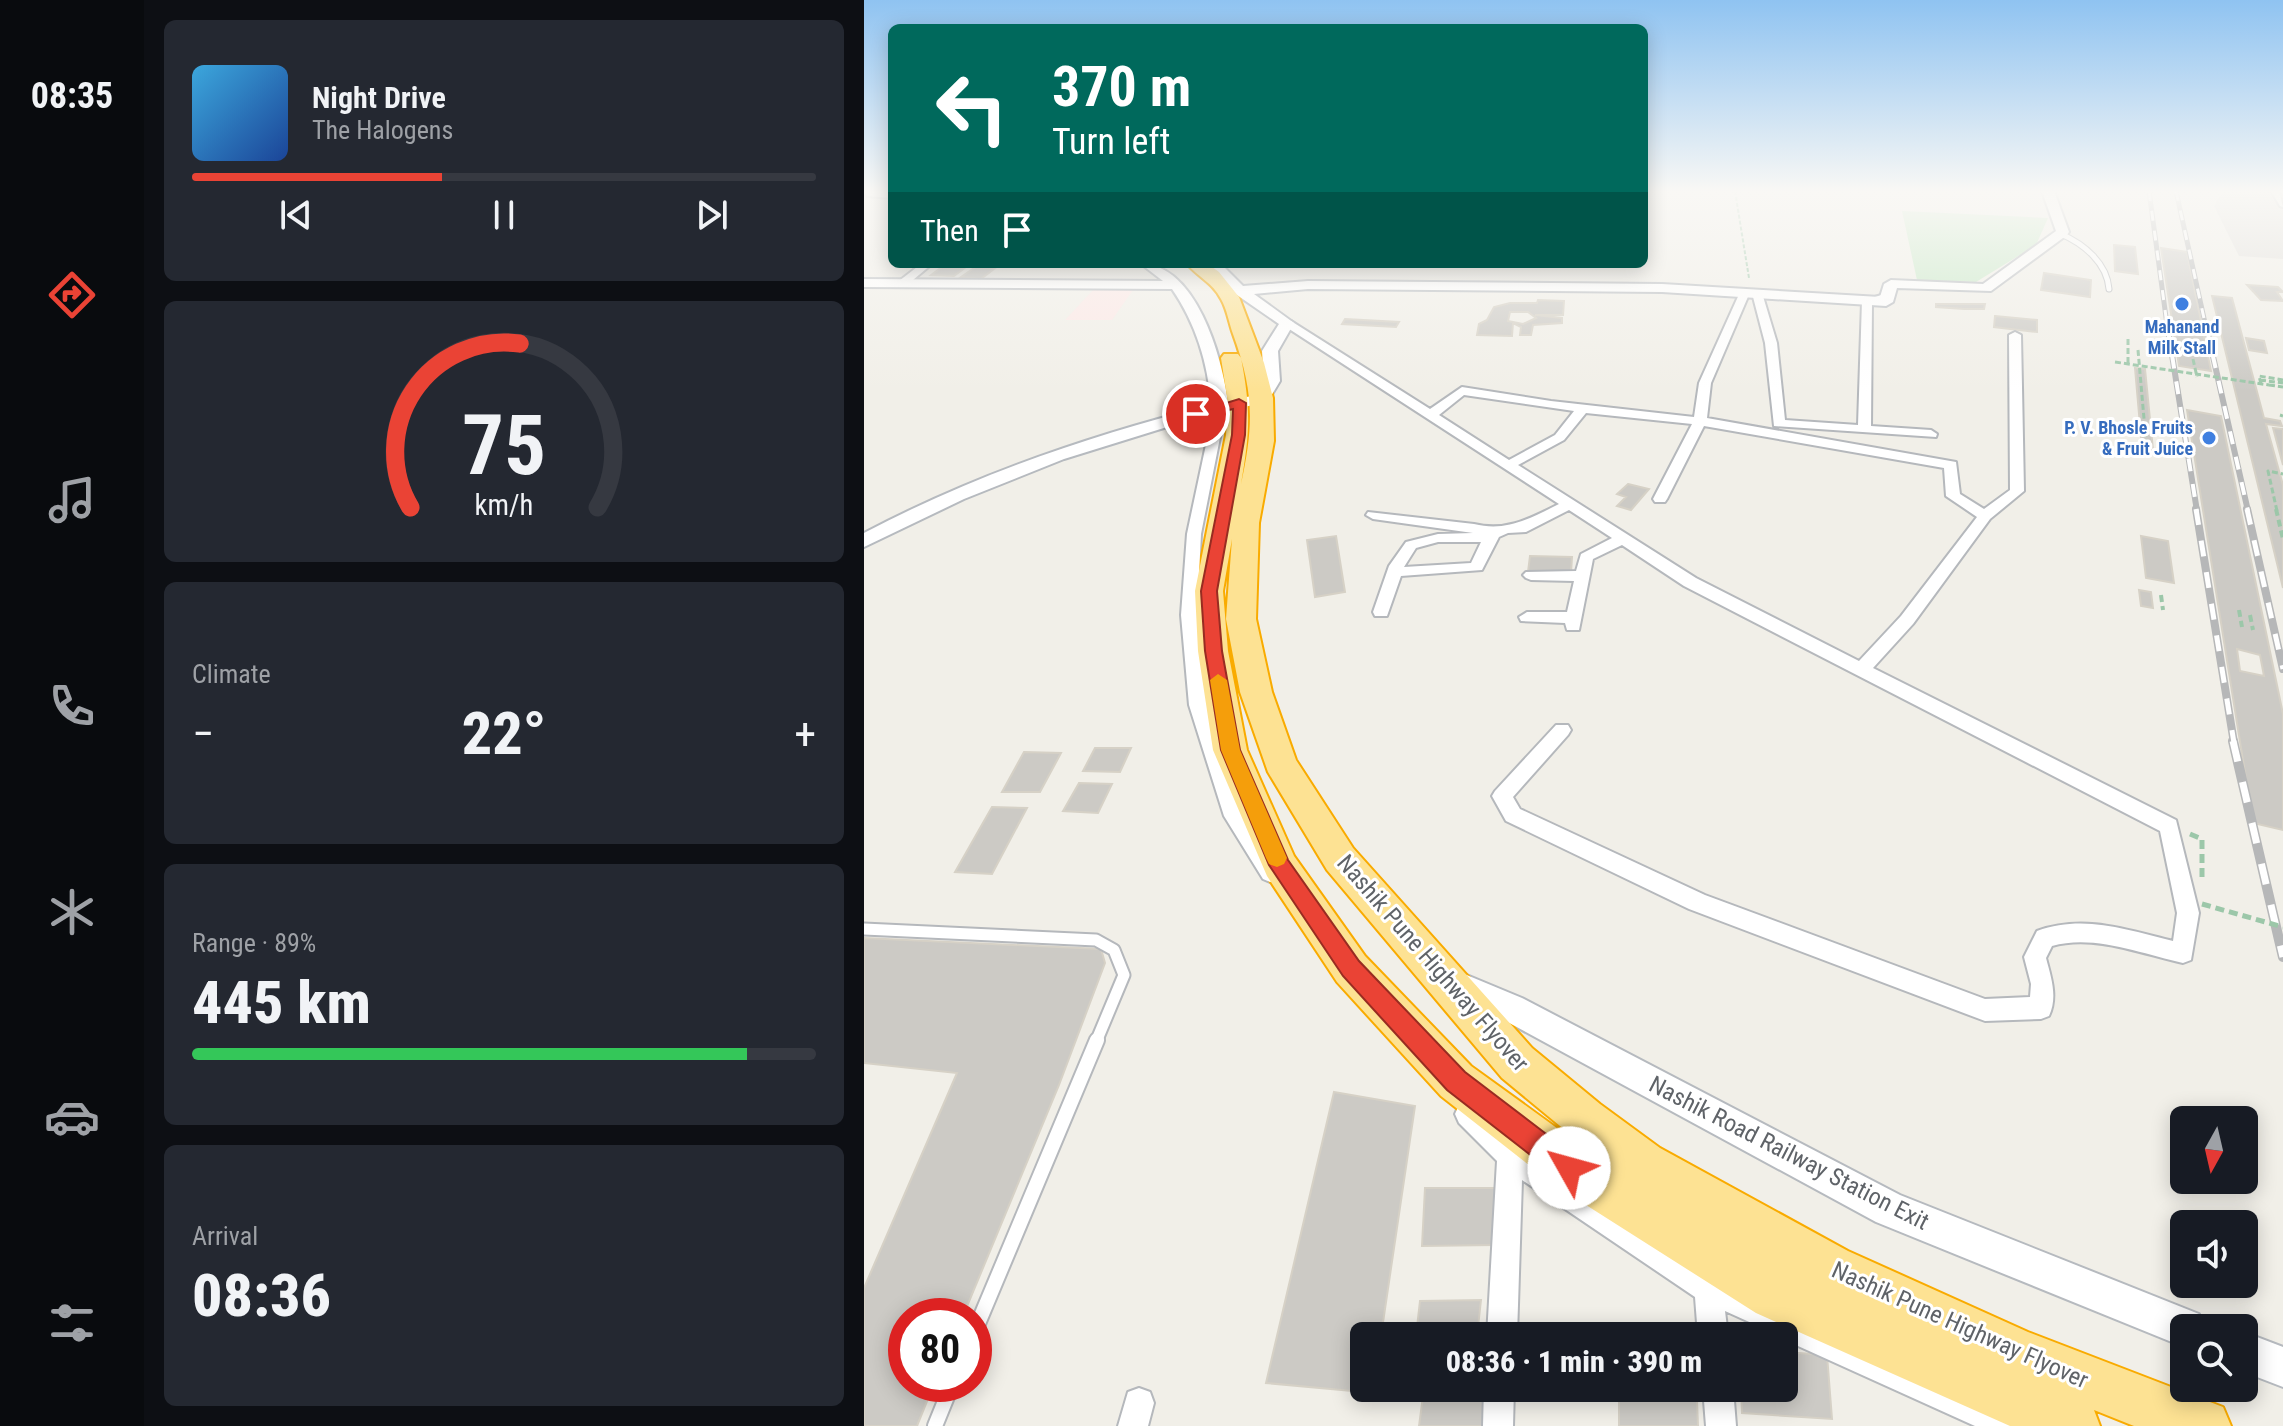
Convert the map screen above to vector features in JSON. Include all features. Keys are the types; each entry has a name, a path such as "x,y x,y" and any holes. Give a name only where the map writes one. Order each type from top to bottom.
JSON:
{"highway":[{"path":"1179,268 1194,281 1229,347 1240,403 1238,435 1209,591 1213,651 1230,750 1280,865 1351,969 1456,1081 1569,1168 1774,1295 2016,1416 2073,1426"},
{"path":"1201,268 1233,291 1254,363 1240,403"},
{"name":"Nashik Pune Highway Flyover","path":"1240,403 1262,441 1246,523 1241,619 1256,692 1280,763 1340,859 1517,1063 1584,1120 1644,1164 1830,1269 2019,1355 2204,1426"}],"street":[{"path":"1233,291 1308,285 1662,288 1886,302 1891,284 1986,288 2028,258"},
{"path":"903,283 922,268"},
{"path":"1153,268 1176,285 1197,320 1218,385 1240,403"},
{"path":"1217,268 1233,291 1690,582 2169,826 2188,913 2183,953 2099,934 2070,931 2045,938 2035,957 2042,984 2041,1008 1985,1010 1697,902 1513,815 1502,796 1562,730"},
{"path":"864,283 1176,285"},
{"path":"1660,499 1700,421 1705,383 1751,292"},
{"path":"1751,292 1771,343 1779,423 1931,434"},
{"path":"1864,429 1868,301"},
{"path":"864,541 955,497 1058,456 1240,403 1272,381 1270,351 1287,323"},
{"path":"1862,669 1907,620 1985,516 2017,491 2015,335"},
{"path":"1429,416 1462,391 1700,421 1951,465 1953,496 1985,516"},
{"path":"1240,403 1194,534 1189,615 1198,705 1234,816 1312,942 1424,1070 1510,1156 1709,1289 1922,1389 2016,1416"},
{"path":"1506,466 1548,446 1572,429 1582,408"},
{"path":"1381,612 1406,548 1438,538 1492,535 1506,528 1527,527 1568,505"},
{"path":"1373,515 1474,528 1492,535"},
{"path":"1395,572 1477,567 1492,535"},
{"path":"1527,617 1574,622 1580,576 1586,557 1622,539"},
{"path":"1531,575 1580,576"},
{"name":"Nashik Road Railway Station Exit","path":"1445,979 1511,1008 1889,1209 2170,1322"},
{"path":"1503,1322 1510,1156"},
{"path":"1709,1289 1712,1322"},
{"path":"2258,1357 2283,1367"},
{"path":"1498,1426 1499,1402"},
{"path":"1719,1402 1721,1426"}],"lane":[{"path":"2092,258 2107,272 2109,289"},
{"path":"864,929 1096,940 1114,950 1124,975 989,1298"},
{"path":"935,1426 945,1402"}],"path":[{"path":"1746,258 1751,292"},
{"path":"2128,339 2128,364"},
{"path":"2138,350 2147,453"},
{"path":"2193,359 2197,376"},
{"path":"2115,362 2197,376 2283,383"},
{"path":"2268,381 2283,383"},
{"path":"2283,474 2268,471 2283,539"},
{"path":"2161,595 2163,610"},
{"path":"2239,610 2242,627"},
{"path":"2250,615 2253,630"},
{"path":"2202,904 2283,927"}],"shaded area":[{"path":"1094,289 1133,290 1112,320 1065,320"}],"green space":[{"path":"1912,258 2016,258 1976,282 1917,280"}],"building":[{"path":"2114,258 2136,258 2138,274 2115,271"},
{"path":"2162,258 2188,258 2211,371 2179,366"},
{"path":"941,268 965,268 954,276 931,275"},
{"path":"974,268 995,268 981,279 961,277"},
{"path":"2044,273 2091,280 2090,297 2041,290"},
{"path":"2247,285 2278,287 2283,292 2277,292 2283,301 2261,300"},
{"path":"2212,296 2232,298 2264,418 2280,421 2282,426 2266,424 2283,485 2283,588"},
{"path":"1538,300 1564,301 1563,315 1535,315 1562,318 1562,323 1533,325 1531,335 1520,335 1521,327 1513,323 1512,336 1477,335 1479,324 1487,320 1494,307 1510,303 1537,303","holes":["1510,312 1528,312 1536,318 1523,324 1508,321"]},
{"path":"1936,304 1985,304 1984,309 1964,309 1936,307"},
{"path":"1995,316 2037,320 2037,332 1994,327"},
{"path":"1345,319 1399,322 1396,327 1342,324"},
{"path":"2246,338 2264,341 2267,353 2249,350"},
{"path":"2135,368 2145,369 2153,450 2142,448"},
{"path":"2187,410 2221,416 2283,714 2283,830 2253,823"},
{"path":"2273,428 2283,429 2283,465"},
{"path":"1628,484 1649,489 1631,510 1617,506 1626,497 1617,494"},
{"path":"1336,536 1345,592 1315,597 1307,540"},
{"path":"2141,536 2168,541 2174,583 2146,578"},
{"path":"1530,556 1572,557 1571,573 1528,572"},
{"path":"2139,590 2151,592 2153,608 2141,606"},
{"path":"2237,649 2260,655 2264,676 2240,671"},
{"path":"1095,748 1131,748 1120,772 1083,771"},
{"path":"1024,752 1061,753 1040,792 1002,792"},
{"path":"1079,783 1112,784 1098,813 1063,811"},
{"path":"992,807 1027,808 992,874 955,872"},
{"path":"864,938 1101,949 1105,963 1059,1085 970,1298 888,1298 888,1402 927,1402 917,1426 864,1426 864,1288 957,1073 864,1063"},
{"path":"1334,1092 1415,1106 1383,1322 1350,1322 1350,1391 1266,1383"},
{"path":"1425,1188 1496,1188 1494,1245 1422,1246"},
{"path":"1481,1300 1479,1322 1418,1322 1420,1301"},
{"path":"1798,1353 1827,1355 1832,1419 1742,1413 1742,1402 1798,1402"},
{"path":"1422,1402 1486,1402 1484,1426 1419,1426"},
{"path":"1619,1402 1697,1402 1698,1426 1619,1426"}],"railway":[{"path":"2158,258 2168,332"},
{"path":"2191,258 2207,332"},
{"path":"2168,330 2197,511"},
{"path":"2207,330 2248,511"},
{"path":"2196,509 2234,743"},
{"path":"2247,509 2283,669"},
{"path":"2233,741 2283,957"}],"slow traffic":[{"path":"1218,680 1230,750 1277,858"}],"place":[{"name":"Mahanand Milk Stall","path":"2182,304"},
{"name":"P. V. Bhosle Fruits & Fruit Juice","path":"2209,438"}],"route":[{"path":"1196,414 1239,403 1238,435 1209,591 1213,651 1230,750 1280,865 1351,969 1456,1081 1569,1168"}]}
